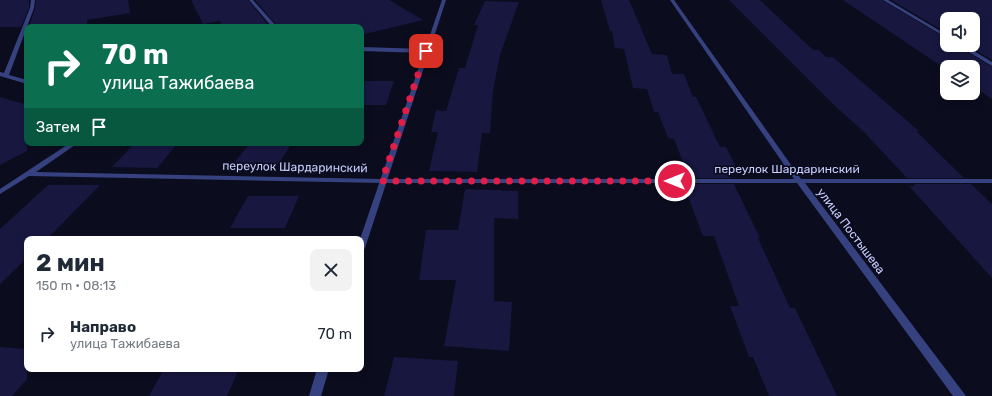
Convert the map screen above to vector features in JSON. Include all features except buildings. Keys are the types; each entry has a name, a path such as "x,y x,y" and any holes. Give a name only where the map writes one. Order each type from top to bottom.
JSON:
{"street":[{"path":"25,24 32,8 33,0"},
{"path":"251,0 272,24"},
{"path":"364,238 382,181 444,0"},
{"name":"улица Постышева","path":"672,0 799,181 960,396"},
{"path":"885,0 940,33"},
{"path":"24,26 3,74 24,81"},
{"path":"364,49 426,51"},
{"path":"972,52 992,64"},
{"path":"2,192 71,146"},
{"name":"переулок Шардаринский","path":"30,174 382,181 992,181"},
{"path":"314,396 322,372"}],"route":[{"path":"426,51 382,181 675,181"}]}
